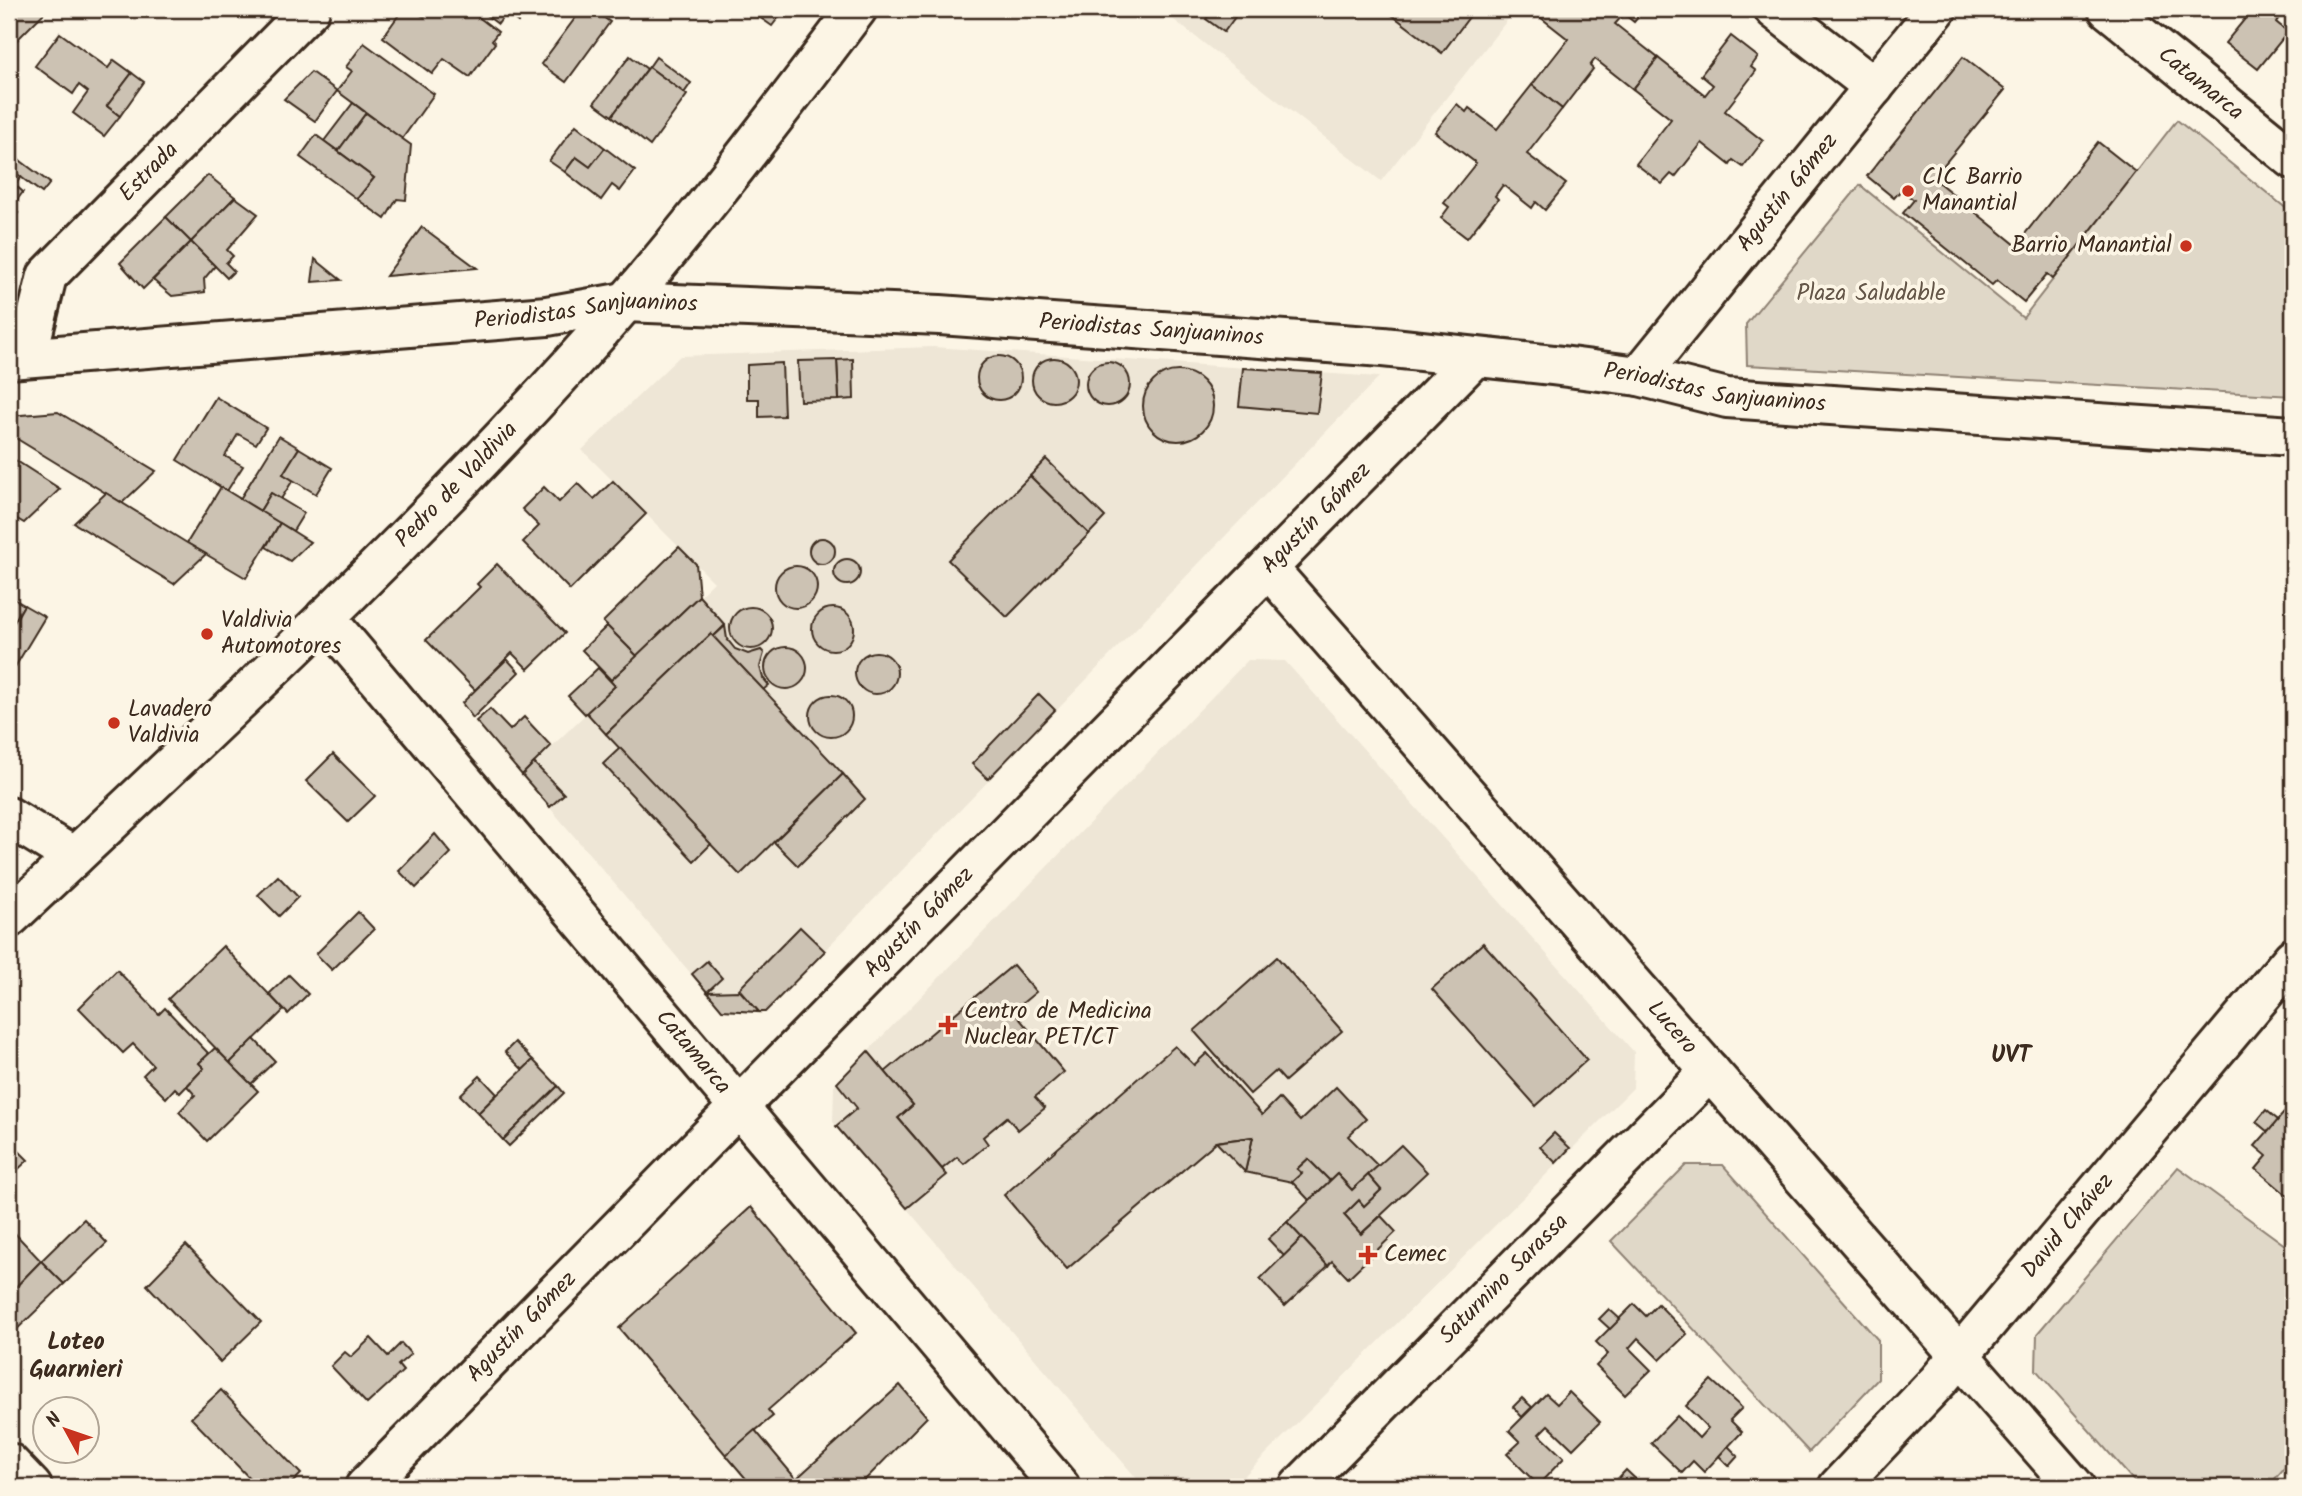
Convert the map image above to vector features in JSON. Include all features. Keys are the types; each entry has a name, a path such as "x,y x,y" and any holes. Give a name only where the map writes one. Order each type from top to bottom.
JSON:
{"street":[{"name":"Estrada","path":"18,358 47,276 310,9"},
{"name":"Pedro de Valdivia","path":"9,918 255,687 490,451 625,302 726,181 857,9"},
{"path":"1774,9 1874,87"},
{"name":"Agustín Gómez","path":"1639,376 1937,9"},
{"name":"Catamarca","path":"2108,9 2293,159"},
{"name":"Periodistas Sanjuaninos","path":"18,358 547,316 625,302 940,315 1383,347 1639,376 1727,398 2293,436"},
{"name":"Agustín Gómez","path":"365,1487 1475,357"},
{"name":"Lucero","path":"1268,568 2075,1487"},
{"name":"Catamarca","path":"325,617 1060,1487"},
{"path":"9,817 74,857"},
{"name":"David Chávez","path":"1838,1487 1960,1355 2293,958"},
{"name":"Saturnino Sarassa","path":"1299,1487 1710,1071"},
{"path":"9,1463 32,1487"}],"shaded area":[{"path":"1160,9 1516,9 1381,181"},
{"path":"933,347 1379,377 765,1012 722,1010 522,775 615,686 637,656 714,582 582,450 680,356"},
{"path":"1248,660 1285,661 1634,1052 1633,1088 1233,1487 1144,1487 833,1122 834,1086"}],"green space":[{"name":"Barrio Manantial","path":"2177,120 2293,214 2293,396 1747,365 1746,324 1860,185 2023,318"},
{"path":"1686,1165 1723,1165 1878,1340 1878,1379 1809,1452 1611,1241"},
{"path":"2178,1167 2293,1251 2293,1458 2268,1487 2139,1487 2036,1370 2037,1334"}],"building":[{"path":"16,9 47,10 9,48 9,16"},
{"path":"403,9 411,9 424,17 431,9 468,9 498,32 492,40 495,43 470,77 444,59 432,74 383,37"},
{"path":"478,9 528,9 518,22 506,13 498,24"},
{"path":"582,9 592,9 610,22 566,82 541,64"},
{"path":"748,9 785,9 772,26"},
{"path":"1214,9 1225,9 1235,17 1224,32 1206,19"},
{"path":"1384,9 1475,9 1442,53"},
{"path":"1539,9 1645,9 1634,22 1624,14 1615,24 1658,58 1633,89 1595,59 1590,66 1593,69 1562,109 1532,85 1568,39 1540,17 1543,12"},
{"path":"2253,9 2293,9 2293,21 2283,13 2276,22 2288,32 2258,69 2225,43"},
{"path":"60,33 108,68 114,60 132,73 107,106 120,116 104,136 73,113 88,92 79,85 73,94 35,66"},
{"path":"1731,36 1758,57 1751,67 1756,71 1725,111 1763,141 1743,167 1733,160 1730,165 1702,143 1675,177 1671,174 1662,184 1636,164 1671,119 1633,89 1658,58 1705,95 1713,85 1701,75"},
{"path":"364,43 434,94 402,139 337,91 352,71 346,67"},
{"path":"630,56 647,69 612,116 594,103"},
{"path":"656,57 691,83 684,93 649,67"},
{"path":"1963,57 2005,90 1933,178 2016,245 2098,142 2136,172 2053,279 2047,274 2024,302 1997,280 1992,285 1903,213 1914,200 1901,190 1894,198 1867,176"},
{"path":"649,67 687,95 650,146 612,116"},
{"path":"311,72 337,91 315,121 284,99"},
{"path":"132,73 144,82 120,116 107,106"},
{"path":"1532,85 1562,109 1527,154 1566,184 1545,210 1536,202 1532,208 1503,185 1495,196 1498,199 1467,238 1441,218 1449,207 1444,203 1476,163 1435,132 1457,104 1466,112 1469,108 1497,129"},
{"path":"353,103 366,113 338,151 324,141"},
{"path":"366,113 411,145 406,200 397,199 385,219 357,199 374,178 338,151"},
{"path":"576,125 605,148 590,167 576,157 565,172 549,161"},
{"path":"316,135 374,178 357,199 300,157"},
{"path":"605,148 635,171 620,191 612,185 601,200 565,172 576,157 590,167"},
{"path":"9,152 50,183 42,193 9,168"},
{"path":"9,168 21,177 15,185 23,192 11,208 18,213 9,225"},
{"path":"208,175 235,197 191,242 166,217"},
{"path":"235,197 258,214 227,250 233,256 226,263 234,271 227,278 191,242"},
{"path":"166,217 191,242 143,289 120,263"},
{"path":"422,227 477,268 386,276"},
{"path":"191,242 215,266 204,279 205,292 172,296 153,280"},
{"path":"315,259 341,280 312,282"},
{"path":"999,356 1015,362 1021,378 1015,394 999,400 983,394 977,378 983,362"},
{"path":"1054,358 1070,364 1076,380 1070,396 1054,402 1038,396 1032,380 1038,364"},
{"path":"853,359 854,399 839,400 837,360"},
{"path":"837,360 839,400 800,401 798,361"},
{"path":"1108,362 1124,368 1130,384 1124,400 1108,406 1092,400 1086,384 1092,368"},
{"path":"782,363 784,416 759,417 759,399 747,399 747,365"},
{"path":"1243,368 1322,373 1317,413 1239,406"},
{"path":"1171,371 1185,371 1198,377 1207,386 1213,406 1211,419 1203,431 1185,441 1171,441 1158,435 1149,426 1143,413 1143,399 1149,386 1158,377"},
{"path":"216,397 266,428 256,444 238,434 225,456 243,466 227,491 177,460"},
{"path":"58,412 156,471 122,503 9,434 9,416"},
{"path":"279,436 299,448 283,474 293,480 281,499 271,493 260,511 240,499"},
{"path":"299,448 332,468 316,494 283,474"},
{"path":"9,456 60,489 24,523 9,514"},
{"path":"1046,459 1105,517 1089,534 1030,476"},
{"path":"1030,476 1089,534 1007,617 948,560"},
{"path":"613,481 646,514 570,590 523,542 539,526 522,509 544,487 559,502 578,483 594,499"},
{"path":"221,487 280,523 246,578 187,543"},
{"path":"106,493 206,554 174,584 74,523"},
{"path":"271,493 304,513 293,531 260,511"},
{"path":"280,523 310,542 290,561 266,547"},
{"path":"822,538 831,542 835,551 831,560 822,564 813,560 809,551 813,542"},
{"path":"679,547 696,564 699,596 637,656 603,622"},
{"path":"847,559 856,563 860,572 856,581 847,585 838,581 834,572 838,563"},
{"path":"497,564 565,633 528,669 512,653 475,690 426,640 480,587 477,584"},
{"path":"796,566 811,572 817,587 811,602 796,608 781,602 775,587 781,572"},
{"path":"9,596 24,605 9,631"},
{"path":"699,596 725,625 713,637 711,634 606,734 586,712 615,686 610,681"},
{"path":"24,605 45,617 9,677 9,631"},
{"path":"751,607 766,613 772,628 766,643 751,649 736,643 730,628 736,613"},
{"path":"833,608 848,614 854,629 848,644 833,650 818,644 812,629 818,614"},
{"path":"607,626 637,656 611,680 582,650"},
{"path":"725,626 727,639 735,649 748,654 761,650 764,653 760,667 763,678 769,685 763,690 713,637"},
{"path":"711,634 843,774 740,875 606,734"},
{"path":"786,647 801,653 807,668 801,683 786,689 771,683 765,668 771,653"},
{"path":"876,652 891,658 897,673 891,688 876,694 861,688 855,673 861,658"},
{"path":"507,659 519,672 473,718 462,703"},
{"path":"598,668 615,686 585,714 568,696"},
{"path":"1039,694 1055,710 988,779 972,764"},
{"path":"831,695 846,701 852,716 846,731 831,737 816,731 810,716 816,701"},
{"path":"490,709 510,730 524,717 551,746 522,775 476,721"},
{"path":"620,748 711,844 694,861 603,764"},
{"path":"333,754 375,796 348,822 306,781"},
{"path":"534,763 564,794 550,807 522,775"},
{"path":"843,774 865,799 798,866 774,842"},
{"path":"435,834 451,853 416,888 399,871"},
{"path":"278,876 298,897 279,916 258,895"},
{"path":"358,912 374,929 332,970 316,954"},
{"path":"800,927 825,951 765,1012 759,1012 739,989"},
{"path":"1483,943 1587,1060 1536,1106 1432,989"},
{"path":"223,946 284,1010 230,1063 168,999"},
{"path":"1277,957 1342,1031 1285,1081 1276,1071 1250,1094 1194,1031"},
{"path":"707,961 722,978 707,992 692,974"},
{"path":"1013,965 1036,992 1013,1011 1064,1072 1035,1097 1045,1108 1018,1130 1007,1117 983,1137 988,1144 964,1164 957,1157 942,1169 898,1118 913,1105 885,1072"},
{"path":"117,970 159,1014 165,1008 209,1054 199,1063 204,1068 180,1093 175,1088 166,1098 143,1075 153,1065 133,1044 123,1053 79,1008"},
{"path":"289,975 308,994 288,1014 269,994"},
{"path":"740,991 759,1012 722,1010 707,992"},
{"path":"254,1039 275,1061 251,1084 230,1063"},
{"path":"515,1042 533,1060 523,1070 505,1052"},
{"path":"1175,1046 1194,1065 1207,1053 1262,1115 1279,1098 1300,1121 1336,1087 1366,1119 1348,1136 1378,1166 1352,1190 1337,1174 1330,1181 1308,1159 1297,1169 1302,1173 1292,1182 1245,1172 1253,1137 1216,1142 1067,1269 1004,1195"},
{"path":"215,1048 258,1091 207,1141 179,1112 195,1095 187,1086 204,1068 199,1063"},
{"path":"868,1051 913,1105 898,1118 947,1175 907,1208 836,1126 857,1108 837,1083"},
{"path":"533,1060 558,1086 503,1140 478,1113"},
{"path":"480,1076 497,1094 478,1113 460,1095"},
{"path":"558,1086 564,1093 509,1146 503,1140"},
{"path":"2290,1106 2293,1108 2293,1145 2289,1150 2293,1153 2293,1190 2288,1196 2256,1169 2267,1156 2255,1146"},
{"path":"2266,1110 2278,1120 2268,1132 2256,1122"},
{"path":"1554,1133 1570,1148 1556,1163 1540,1147"},
{"path":"1253,1137 1245,1172 1216,1142"},
{"path":"9,1141 28,1160 9,1178"},
{"path":"1401,1145 1427,1172 1361,1234 1344,1215 1359,1200 1364,1206 1381,1190 1368,1175"},
{"path":"1308,1159 1330,1181 1309,1200 1292,1182 1302,1173 1297,1169"},
{"path":"1337,1174 1352,1190 1368,1175 1381,1190 1364,1206 1359,1200 1344,1215 1361,1234 1381,1216 1396,1232 1348,1278 1332,1261 1328,1266 1287,1222"},
{"path":"751,1207 856,1333 768,1410 773,1416 726,1455 619,1328"},
{"path":"84,1219 107,1243 64,1284 41,1261"},
{"path":"1287,1222 1302,1238 1284,1256 1268,1239"},
{"path":"9,1227 41,1261 9,1294"},
{"path":"1302,1238 1328,1266 1285,1306 1260,1279"},
{"path":"186,1245 261,1322 220,1362 147,1285"},
{"path":"41,1261 64,1284 9,1337 9,1294"},
{"path":"1634,1304 1646,1316 1658,1304 1687,1334 1660,1360 1638,1338 1629,1348 1651,1370 1625,1395 1596,1366 1608,1354 1596,1342"},
{"path":"1609,1309 1620,1319 1610,1329 1599,1319"},
{"path":"371,1338 388,1356 401,1343 411,1354 398,1365 403,1371 367,1404 331,1366 345,1352 351,1357"},
{"path":"1711,1380 1742,1408 1730,1420 1742,1432 1704,1472 1693,1461 1682,1473 1651,1443 1677,1416 1699,1438 1708,1428 1686,1406"},
{"path":"900,1385 927,1417 858,1487 753,1487 726,1455 755,1430 796,1479"},
{"path":"221,1390 301,1474 288,1487 258,1487 191,1418"},
{"path":"1569,1392 1600,1422 1573,1449 1548,1425 1539,1434 1564,1458 1538,1485 1507,1454 1520,1442 1509,1431 1546,1394 1557,1404"},
{"path":"1522,1398 1532,1407 1522,1417 1513,1407"},
{"path":"1728,1446 1738,1456 1729,1466 1719,1456"},
{"path":"1626,1470 1644,1487 1610,1487"}],"place":[{"name":"CIC Barrio Manantial","path":"1908,191"},
{"name":"Barrio Manantial","path":"2186,246"},
{"name":"Valdivia Automotores","path":"207,634"},
{"name":"Lavadero Valdivia","path":"114,723"},
{"name":"Centro de Medicina Nuclear PET/CT","path":"948,1025"},
{"name":"Cemec","path":"1368,1255"}],"district":[{"name":"UVT","path":"2011,1055"},
{"name":"Loteo Guarnieri","path":"76,1356"}],"park label":[{"name":"Plaza Saludable","path":"1871,294"}]}
